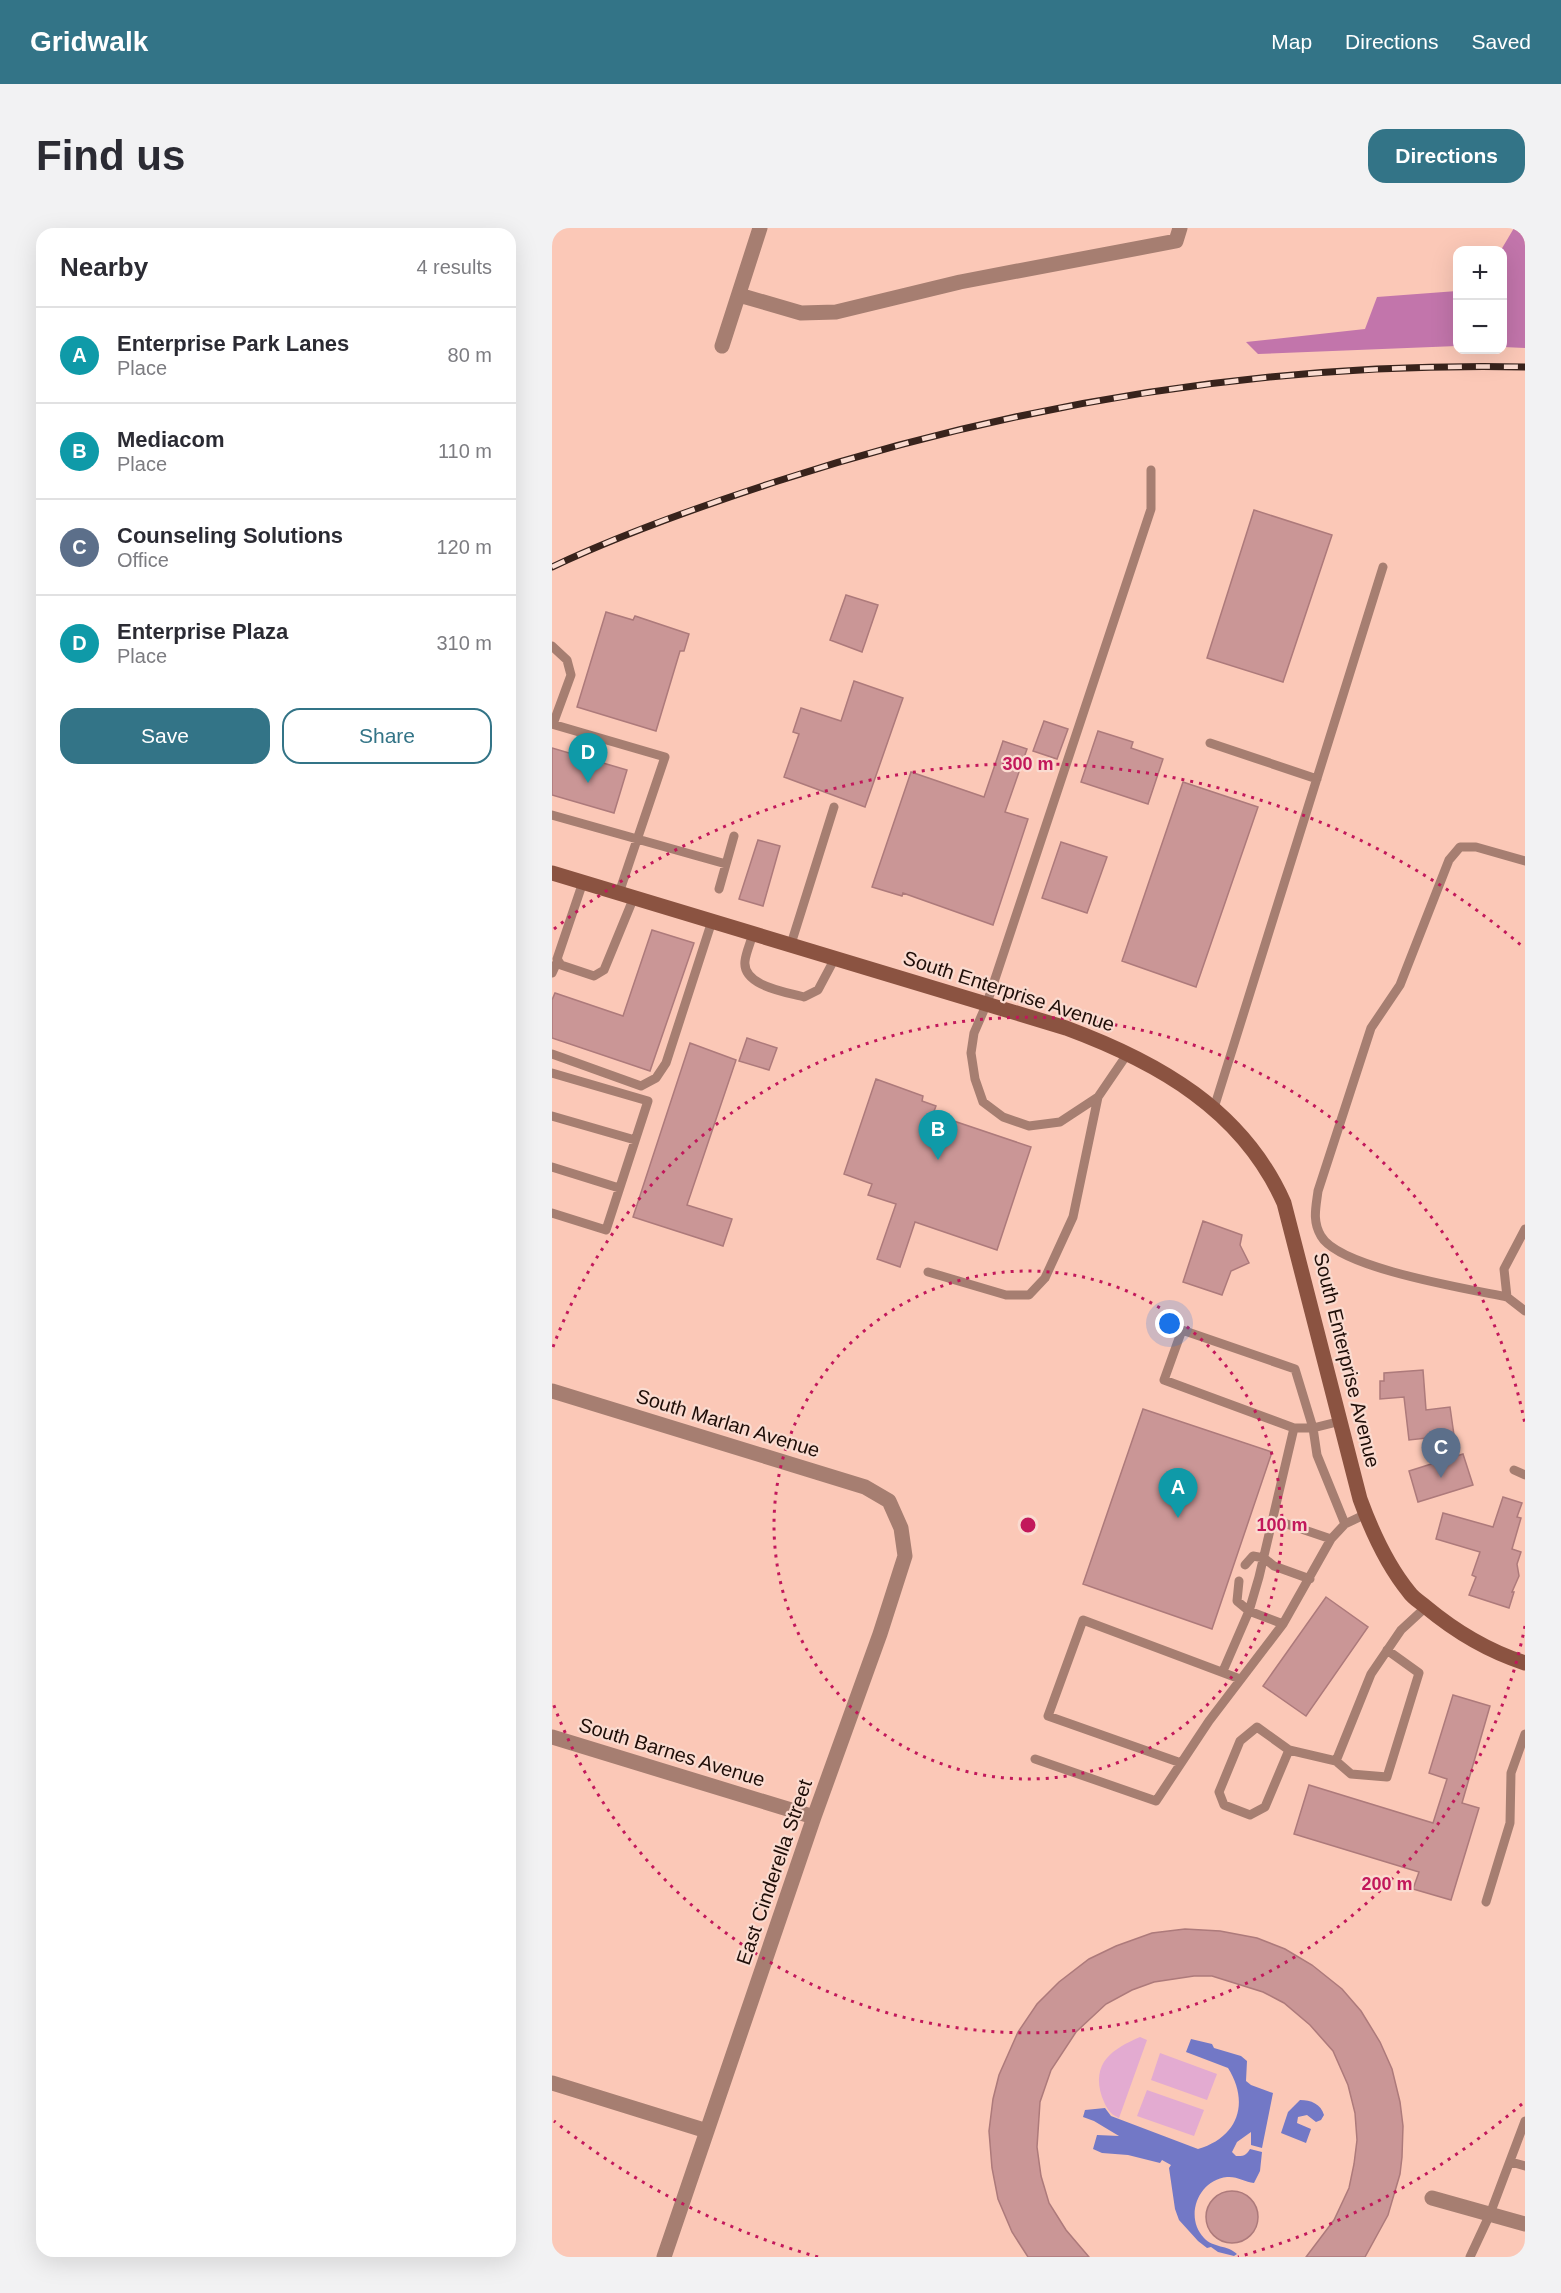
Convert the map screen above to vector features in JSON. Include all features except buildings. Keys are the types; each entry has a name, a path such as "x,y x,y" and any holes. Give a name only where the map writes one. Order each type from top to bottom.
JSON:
{"street":[{"path":"722,346 760,228"},
{"path":"739,295 801,313 836,312 1178,234"},
{"name":"South Enterprise Avenue","path":"552,873 1066,1028 1128,1053 1168,1075 1214,1108 1244,1136 1257,1152 1284,1203 1366,1514 1377,1540 1410,1594 1474,1642 1525,1663"},
{"name":"South Marlan Avenue","path":"552,1391 865,1487 889,1501"},
{"name":"East Cinderella Street","path":"664,2257 905,1556 901,1528 889,1501"},
{"name":"South Barnes Avenue","path":"552,1737 814,1817"},
{"path":"552,2083 707,2131"},
{"path":"1432,2198 1525,2224"}],"lane":[{"path":"1128,1053 1098,1097 1060,1122 1029,1126 1003,1117 983,1102 975,1079 971,1053 974,1033 987,1004 1151,509 1151,470"},
{"path":"1214,1108 1383,567"},
{"path":"552,646 567,660 571,675 553,724 665,757 637,840 626,895 604,970 594,976 561,965 558,960"},
{"path":"1210,743 1317,779"},
{"path":"790,944 834,807"},
{"path":"552,815 726,864"},
{"path":"719,889 734,836"},
{"path":"1525,861 1476,847 1460,847 1449,860 1400,985 1371,1028 1318,1191 1314,1219 1320,1235 1328,1246 1382,1270 1507,1297 1525,1311"},
{"path":"552,973 583,882"},
{"path":"552,1054 641,1086 657,1078 666,1063 712,921"},
{"path":"753,933 745,962 747,972 760,985 804,997 818,990 835,958"},
{"path":"552,1073 648,1101 606,1230 552,1213"},
{"path":"928,1272 1006,1295 1029,1295 1045,1278 1073,1217 1098,1097"},
{"path":"552,1116 635,1140"},
{"path":"552,1167 619,1188"},
{"path":"1507,1297 1504,1269 1525,1229"},
{"path":"1341,1421 1313,1428 1294,1428 1164,1380 1182,1330 1295,1369 1313,1428 1317,1455 1345,1524"},
{"path":"1222,1671 1249,1611 1264,1558 1294,1428"},
{"path":"1514,1470 1525,1475"},
{"path":"1035,1759 1156,1801 1209,1721 1283,1624 1331,1539 1345,1524 1366,1514"},
{"path":"1272,1519 1331,1539"},
{"path":"1245,1565 1252,1556 1264,1558 1274,1566 1310,1579"},
{"path":"1239,1581 1238,1601 1249,1611 1283,1624"},
{"path":"1336,1761 1371,1674 1401,1630 1426,1607"},
{"path":"1181,1763 1048,1716 1083,1620 1240,1679"},
{"path":"1289,1750 1265,1807 1250,1815 1224,1805 1219,1792 1240,1741 1257,1727 1289,1750 1336,1761 1351,1774 1387,1777 1419,1673 1387,1650"},
{"path":"1486,1902 1510,1823 1511,1773 1525,1734"},
{"path":"1470,2257 1490,2214 1525,2121"},
{"path":"1511,2162 1525,2166"}],"shaded area":[{"path":"1514,228 1525,228 1525,348 1507,347 1507,246 1503,246"},
{"path":"1453,291 1453,346 1258,354 1246,342 1365,329 1377,297"},
{"path":"1140,2037 1147,2040 1119,2118 1110,2112 1105,2104 1099,2085 1099,2075 1106,2059 1113,2052"},
{"path":"1160,2053 1217,2074 1207,2100 1151,2080"},
{"path":"1147,2090 1204,2110 1194,2136 1137,2116"}],"water":[{"path":"1191,2039 1212,2044 1214,2048 1241,2056 1247,2061 1246,2081 1273,2093 1262,2148 1251,2145 1251,2132 1237,2142 1232,2152 1236,2156 1244,2155 1250,2149 1262,2152 1260,2171 1254,2183 1231,2177 1217,2180 1208,2185 1197,2201 1195,2220 1204,2238 1233,2251 1237,2254 1234,2256 1218,2252 1211,2247 1207,2248 1179,2220 1175,2209 1169,2168 1171,2165 1162,2160 1160,2163 1128,2155 1102,2153 1093,2149 1097,2135 1119,2136 1083,2117 1085,2110 1105,2108 1111,2116 1198,2149 1212,2144 1231,2127 1239,2106 1238,2094 1235,2081 1228,2068 1186,2052"},
{"path":"1300,2100 1315,2103 1324,2115 1316,2122 1307,2115 1298,2117 1297,2123 1311,2129 1306,2143 1281,2133 1288,2112"}],"railway":[{"path":"552,567 663,521 778,481 869,454 1053,409 1241,380 1430,367 1525,367"}],"place":[{"name":"Enterprise Plaza","path":"588,783"},
{"name":"Mediacom","path":"938,1160"},
{"name":"Counseling Solutions","path":"1441,1478"},
{"name":"Enterprise Park Lanes","path":"1178,1518"}]}
